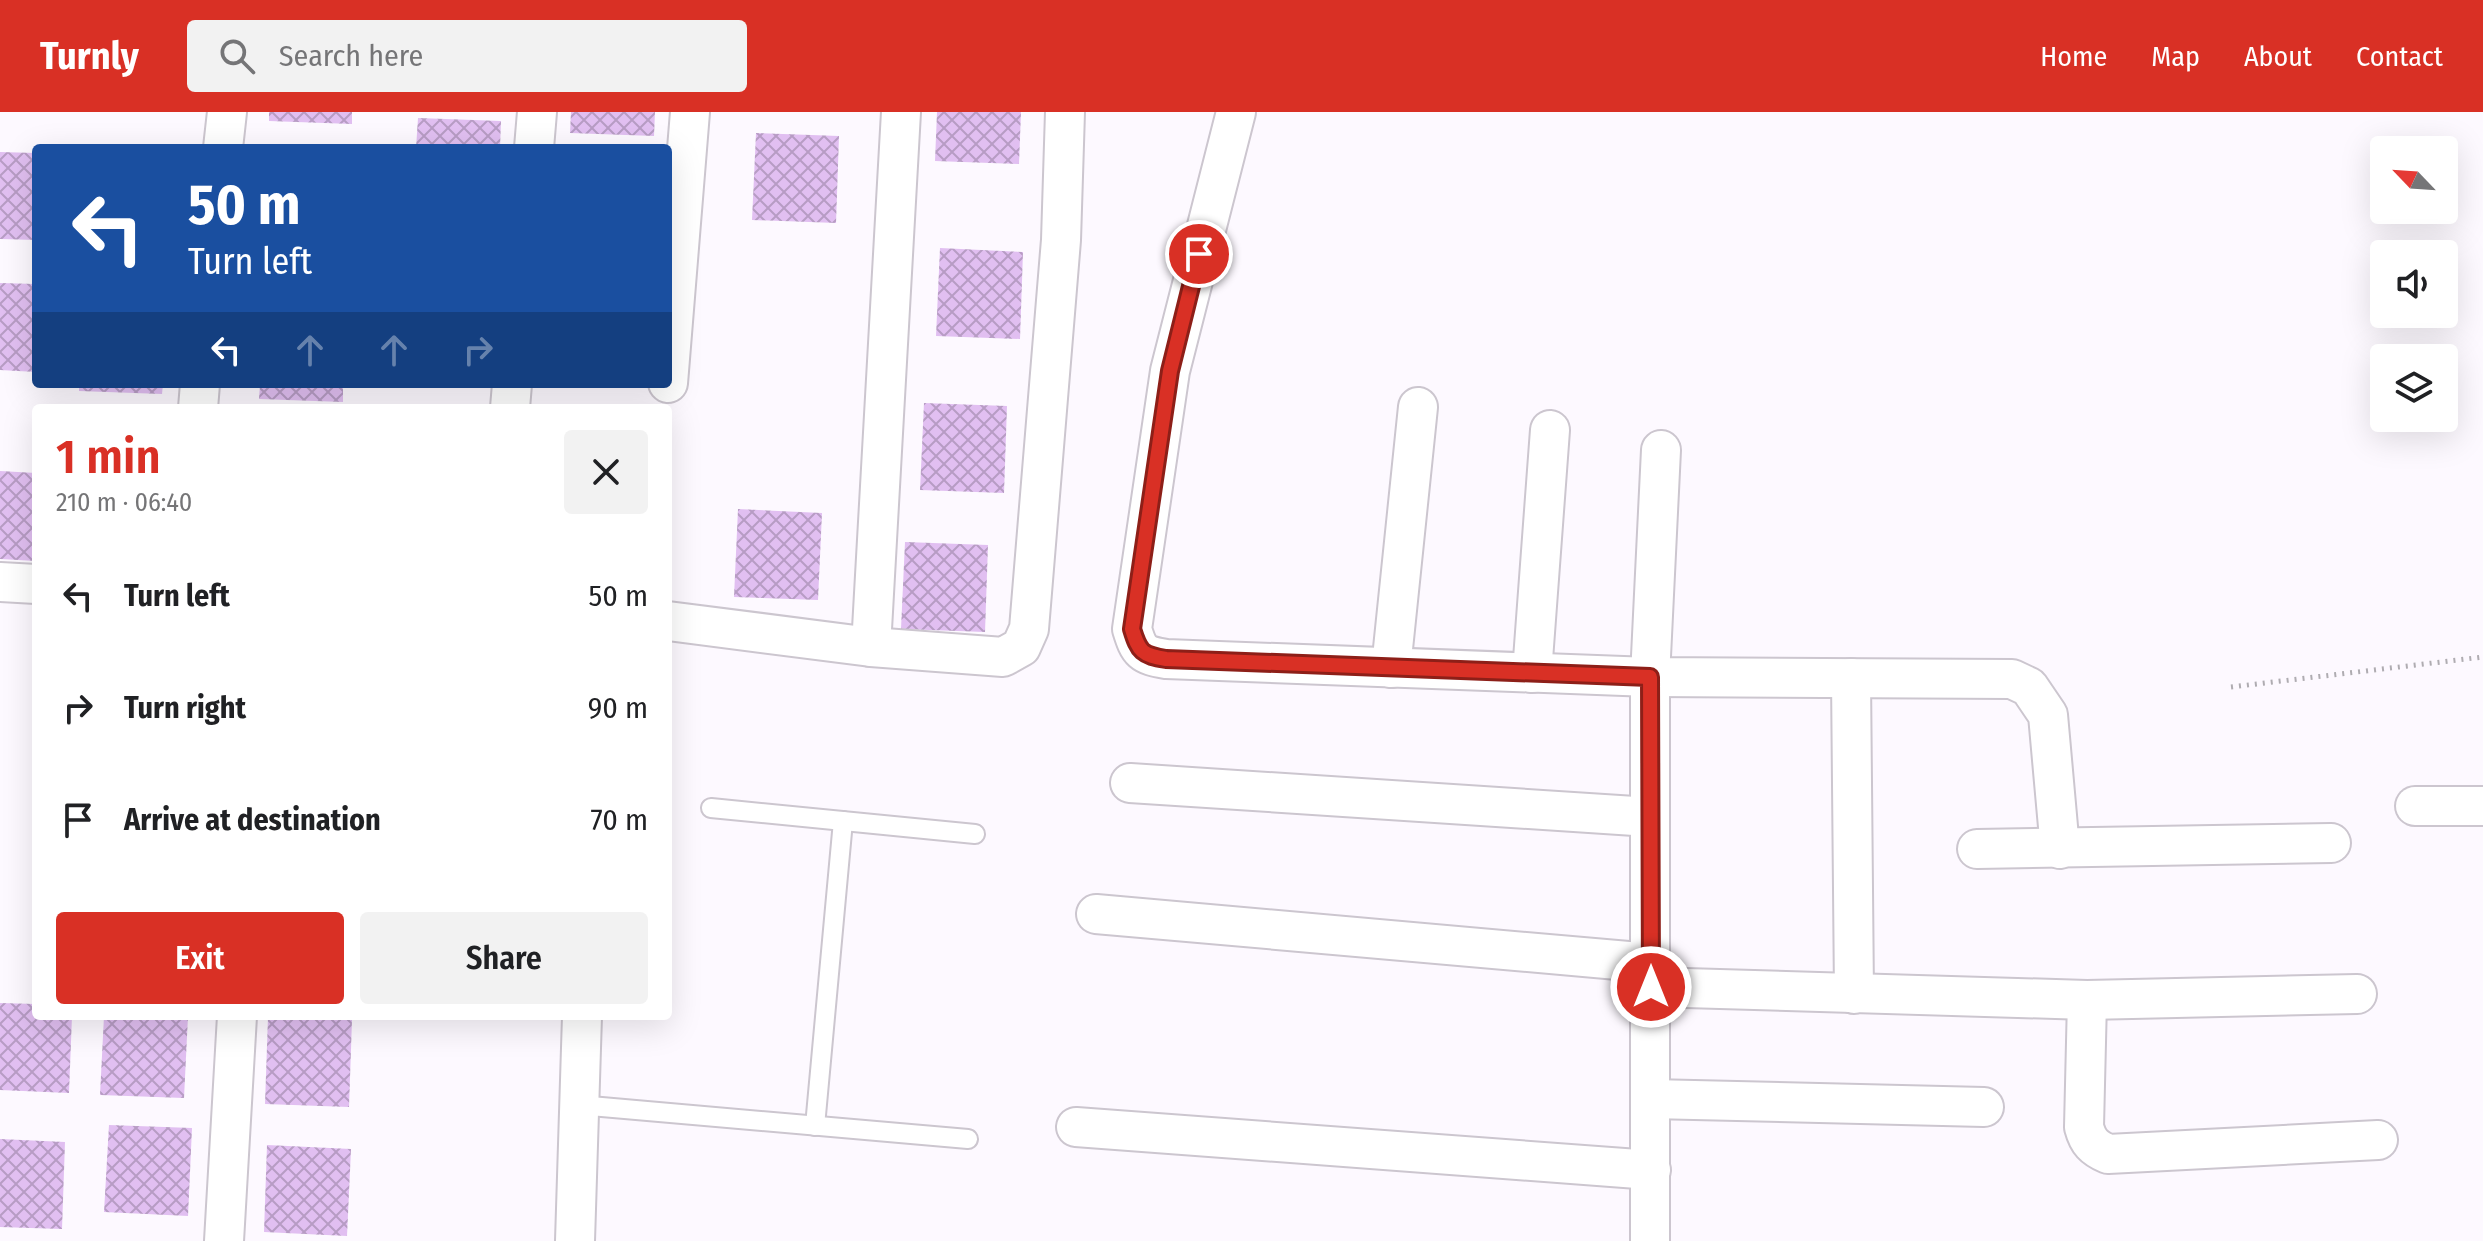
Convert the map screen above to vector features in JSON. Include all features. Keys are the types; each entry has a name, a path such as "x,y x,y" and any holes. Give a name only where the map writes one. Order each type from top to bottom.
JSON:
{"street":[{"path":"223,144 227,112"},
{"path":"534,144 537,112"},
{"path":"672,334 690,112"},
{"path":"871,647 901,112"},
{"path":"672,622 871,647 1003,657 1021,647 1029,629 1061,240 1065,112"},
{"path":"1236,112 1170,371 1132,629 1137,645 1146,655 1166,659 1650,677 2012,679 2029,687 2048,715 2060,849"},
{"path":"1391,668 1418,407"},
{"path":"1532,673 1550,430"},
{"path":"1650,1241 1650,677 1661,450"},
{"path":"0,582 32,584"},
{"path":"1851,678 1854,994"},
{"path":"1130,783 1650,817"},
{"path":"2415,806 2483,806"},
{"path":"1977,849 2331,843"},
{"path":"1096,914 1651,975 1854,994 2087,1000 2357,994"},
{"path":"2087,1000 2084,1127 2088,1140 2108,1154 2378,1140"},
{"path":"224,1241 237,1020"},
{"path":"575,1241 582,1020"},
{"path":"1651,1099 1984,1107"},
{"path":"1076,1127 1651,1170"}],"lane":[{"path":"711,808 975,834"},
{"path":"815,1126 843,821"},
{"path":"579,1105 968,1139"}],"path":[{"path":"2231,687 2483,657"}],"building":[{"path":"269,112 352,112 352,124 269,121"},
{"path":"571,112 655,112 654,136 570,133"},
{"path":"937,112 1021,112 1019,164 935,161"},
{"path":"418,118 501,121 500,144 416,144"},
{"path":"756,133 839,136 836,223 752,220"},
{"path":"0,152 32,153 32,240 0,239"},
{"path":"940,248 1023,252 1020,339 936,336"},
{"path":"0,283 32,284 32,372 0,370"},
{"path":"79,388 163,388 162,394 79,391"},
{"path":"260,388 343,388 343,402 259,399"},
{"path":"924,403 1007,406 1004,493 920,490"},
{"path":"0,471 32,473 32,561 0,559"},
{"path":"738,509 822,513 818,600 734,597"},
{"path":"905,542 988,545 985,632 901,629"},
{"path":"0,1003 32,1004 32,1020 72,1020 69,1093 0,1090"},
{"path":"104,1020 188,1020 184,1098 100,1095"},
{"path":"268,1020 352,1020 349,1107 265,1104"},
{"path":"109,1125 192,1128 188,1216 104,1212"},
{"path":"0,1139 65,1142 62,1229 0,1227"},
{"path":"267,1145 351,1149 347,1236 264,1232"}],"route":[{"path":"1199,254 1170,371 1132,629 1137,645 1146,655 1166,659 1650,677 1651,987"}]}
